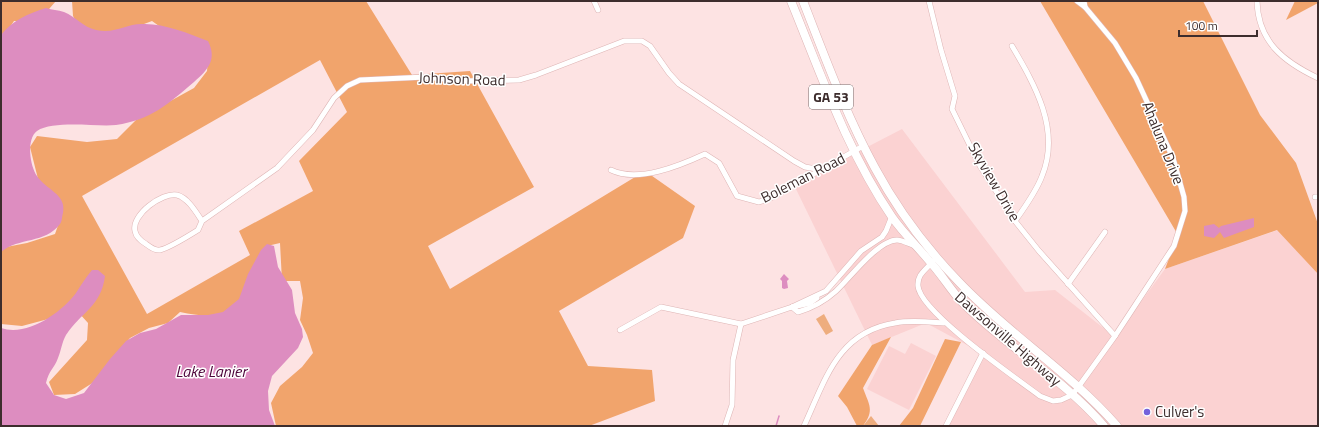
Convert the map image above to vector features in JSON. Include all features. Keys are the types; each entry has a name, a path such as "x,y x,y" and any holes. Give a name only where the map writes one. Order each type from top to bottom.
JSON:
{"main road":[{"name":"Dawsonville Highway","path":"791,1 854,152 892,216 916,246 934,260"},
{"name":"Dawsonville Highway","path":"803,1 863,146 887,189 934,260 948,286 962,302 1014,348 1072,394 1104,426"},
{"name":"GA 53","path":"934,260 977,301 1079,386"},
{"name":"Dawsonville Highway","path":"1079,386 1117,426"}],"street":[{"path":"594,1 598,10"},
{"name":"Skyview Drive","path":"929,1 941,50 955,96 952,109 980,166 1015,221 1068,284 1115,336"},
{"name":"Ahaluna Drive","path":"1072,394 1115,336 1174,246 1185,211 1184,197 1173,158 1136,78 1115,43 1085,4 1077,1"},
{"path":"1257,1 1262,26 1266,35 1280,56 1301,70 1318,78"},
{"name":"Johnson Road","path":"202,221 188,201 178,195 168,195 144,210 135,221 134,230 138,238 153,249 160,250 198,230 202,221 276,168 313,130 337,94 347,86 360,80 426,77 464,81 519,80 536,75 615,44 630,41 642,41 650,46 669,73 679,84 698,98 794,161 805,167 822,170"},
{"path":"1012,46 1031,78 1041,100 1048,140 1047,158 1042,176 1015,221"},
{"name":"Boleman Road","path":"611,170 616,172 648,174 680,166 705,154 719,163 736,196 759,202 822,170 863,146"},
{"path":"620,330 661,307 741,324 792,307 796,303 810,304 821,293 828,289 861,251 886,231 892,216"},
{"path":"1068,284 1105,232"},
{"path":"792,307 798,312 810,304 833,294 864,260 888,243 897,240 916,246"},
{"path":"871,244 877,251"},
{"name":"Dawsonville Highway","path":"934,260 920,274 919,290 924,301 944,323 1046,400 1061,400 1072,394"},
{"path":"828,289 833,294"},
{"path":"804,426 835,360 846,346 858,336 894,323 944,323"},
{"path":"725,426 732,406 733,360 741,324"},
{"path":"946,426 983,353"}],"shaded area":[{"path":"1,1 56,1 42,16 34,20 14,21 1,40"},
{"path":"72,1 366,1 412,75 470,71 534,187 428,246 450,289 645,171 695,206 683,238 559,311 588,366 652,370 655,401 589,426 276,426 271,403 280,386 302,367 313,353 300,320 303,298 300,281 282,281 280,243 267,246 246,292 239,303 229,310 217,314 201,315 180,312 168,323 149,328 130,338 94,382 75,394 54,395 49,382 87,340 88,323 79,313 22,326 1,324 1,248 27,243 55,234 62,214 43,199 30,147 37,136 87,142 117,139 136,120 194,88 207,71 209,48 166,31 152,21 104,39 82,32 73,16","holes":["320,60 347,112 299,161 313,191 239,231 250,255 147,314 82,196"]},
{"path":"1040,1 1203,1 1260,115 1296,163 1318,224 1318,274 1277,230 1165,269 1178,235"},
{"path":"1295,1 1318,1 1318,3 1286,20"},
{"path":"902,129 1025,292 1055,290 1115,337 1165,269 1278,230 1318,274 1318,426 943,426 980,352 926,323 872,345 794,185"},
{"path":"824,314 833,331 826,335 816,319"},
{"path":"891,337 863,388 869,403 870,411 869,416 863,426 857,426 847,407 838,396 872,345"},
{"path":"945,339 961,342 920,426 899,426 913,408"},
{"path":"911,343 936,356 909,410 867,389 889,346 905,354"},
{"path":"871,416 879,426 863,426"}],"water":[{"path":"46,8 64,12 87,27 96,30 109,31 136,24 158,25 175,29 208,41 212,53 210,63 204,73 167,104 149,115 128,123 116,125 64,125 44,128 37,131 31,140 30,146 32,166 41,181 62,201 63,213 61,222 47,235 16,244 1,252 1,35 10,25 21,18"},
{"path":"1254,218 1254,227 1224,238 1220,232 1214,238 1204,236 1204,226 1214,224 1219,228 1221,226"},
{"name":"Lake Lanier","path":"267,244 274,246 278,267 292,290 295,313 302,329 303,337 298,348 272,376 268,391 269,410 275,426 1,426 1,328 11,330 22,329 43,321 70,301 92,270 98,270 105,276 103,286 95,302 66,335 56,362 47,379 46,383 54,395 66,399 84,393 126,341 140,333 156,329 181,315 208,315 223,312 239,299 248,274 261,250"},
{"path":"784,274 789,279 787,281 788,288 784,289 782,288 782,281 780,279"}],"waterway":[{"path":"776,426 779,416"}],"place":[{"name":"Culver's","path":"1147,412"}]}
